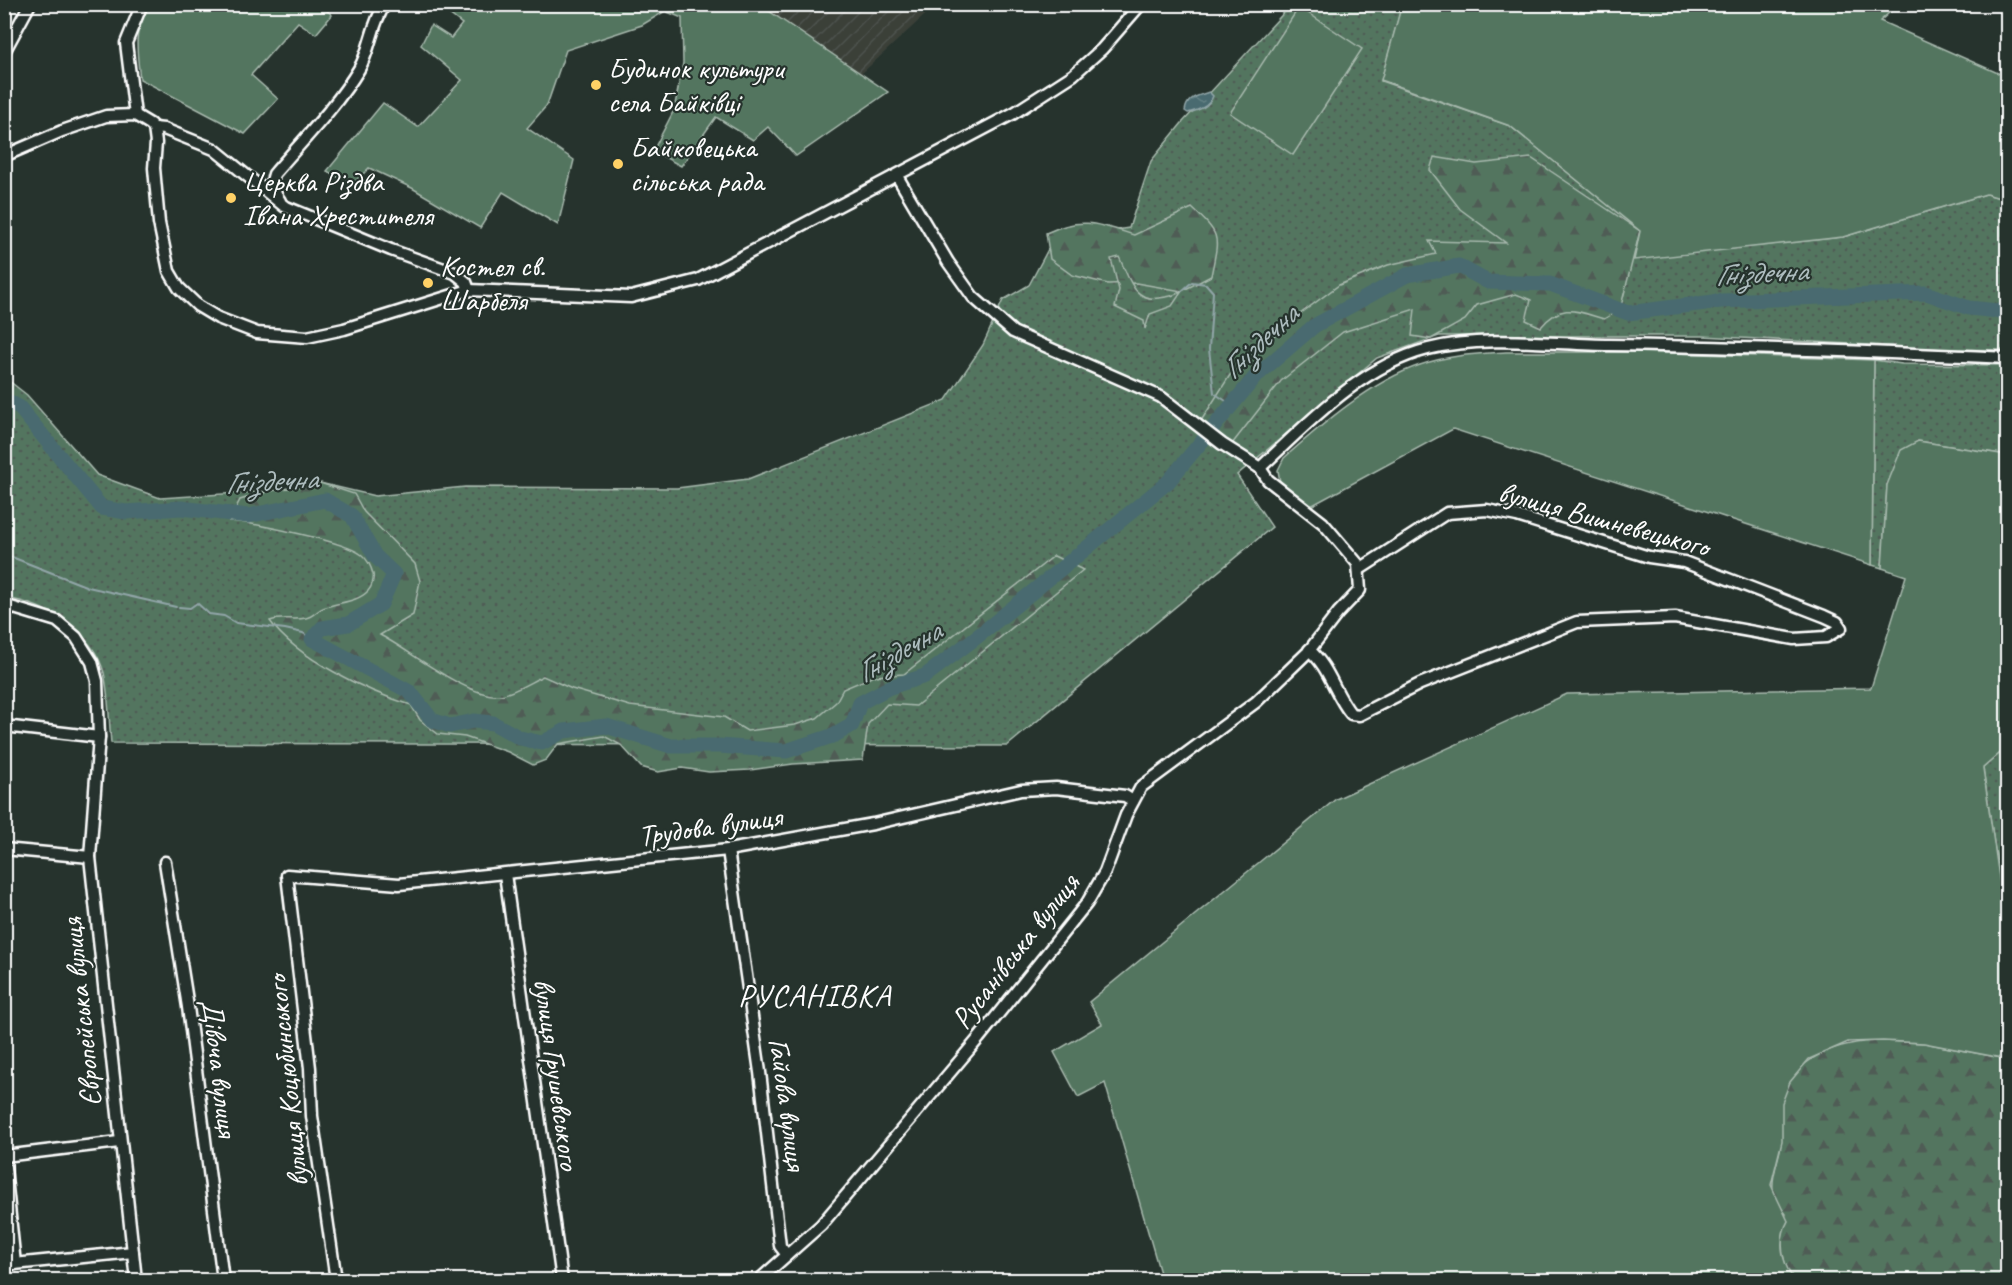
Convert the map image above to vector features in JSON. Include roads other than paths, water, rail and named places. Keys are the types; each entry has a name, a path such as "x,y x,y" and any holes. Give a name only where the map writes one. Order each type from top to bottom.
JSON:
{"street":[{"path":"4,52 30,4"},
{"path":"135,115 126,44 141,4"},
{"path":"284,206 274,193 271,181 274,174 335,103 359,70 374,22 385,4"},
{"path":"154,128 154,168 159,223 169,271 185,294 198,306 218,318 257,333 307,337 344,329 469,290 631,297 698,280 1014,113 1073,75 1102,49 1141,4"},
{"path":"4,156 62,131 106,116 135,115 154,128 165,129 214,149 284,206 455,273 466,282 469,290"},
{"path":"897,176 948,262 973,297 1013,332 1161,397 1222,444 1260,468 1268,480 1323,523 1358,564 1359,570"},
{"path":"1260,468 1348,389 1393,362 1428,349 1492,343 1749,347 2007,358"},
{"name":"вулиця Вишневецького","path":"1309,650 1317,656 1344,705 1352,714 1359,715 1420,684 1577,622 1610,618 1675,618 1794,639 1826,637 1841,628 1837,622 1824,616 1684,562 1650,557 1517,516 1487,510 1447,513 1359,570"},
{"name":"Русанівська вулиця","path":"759,1281 821,1225 986,1029 1087,903 1105,872 1133,801 1141,787 1256,702 1309,650 1338,613 1360,590 1359,570"},
{"name":"Європейська вулиця","path":"4,605 57,621 76,637 92,662 97,681 99,737 90,857 119,1142 136,1281"},
{"path":"4,726 99,737"},
{"name":"Трудова вулиця","path":"287,875 399,884 728,850 884,822 1021,790 1056,788 1125,796 1133,801"},
{"path":"4,849 90,857"},
{"name":"Гайова вулиця","path":"728,850 760,1072 780,1246 787,1255"},
{"name":"Дівоча вулиця","path":"165,862 189,1007 223,1281"},
{"name":"вулиця Грушевського","path":"505,874 562,1281"},
{"name":"вулиця Коцюбинського","path":"287,875 310,1068 312,1116 336,1281"},
{"path":"119,1142 4,1157 10,1264 133,1252"}],"water":[{"path":"1209,92 1213,96 1206,105 1188,113 1185,111 1191,100"}],"waterway":[{"name":"Гніздечна","path":"4,399 19,407 102,508 126,512 181,508 248,516 325,500 352,516 375,556 394,574 381,604 348,624 322,628 312,639 410,692 432,720 450,726 474,721 493,723 520,738 542,743 564,731 606,726 671,746 719,746 786,751 835,735 852,725 860,703 890,687 925,676 978,636 1168,482 1256,376 1314,326 1407,275 1459,266 1488,282 1550,284 1628,313 1721,301 1926,293 1969,308 2008,312"},
{"path":"1182,291 1192,282 1206,284 1213,292 1209,349 1214,393 1232,405"},
{"path":"4,554 88,587 176,607"},
{"path":"179,607 190,608 197,603 209,614 224,616 236,623 285,629 303,633 312,639"}],"place":[{"name":"Будинок культури села Байківці","path":"596,85"},
{"name":"Байковецька сільська рада","path":"618,164"},
{"name":"Церква Різдва Івана Хрестителя","path":"231,198"},
{"name":"Костел св. Шарбеля","path":"428,283"}],"district":[{"name":"РУСАНІВКА","path":"815,995"}]}
